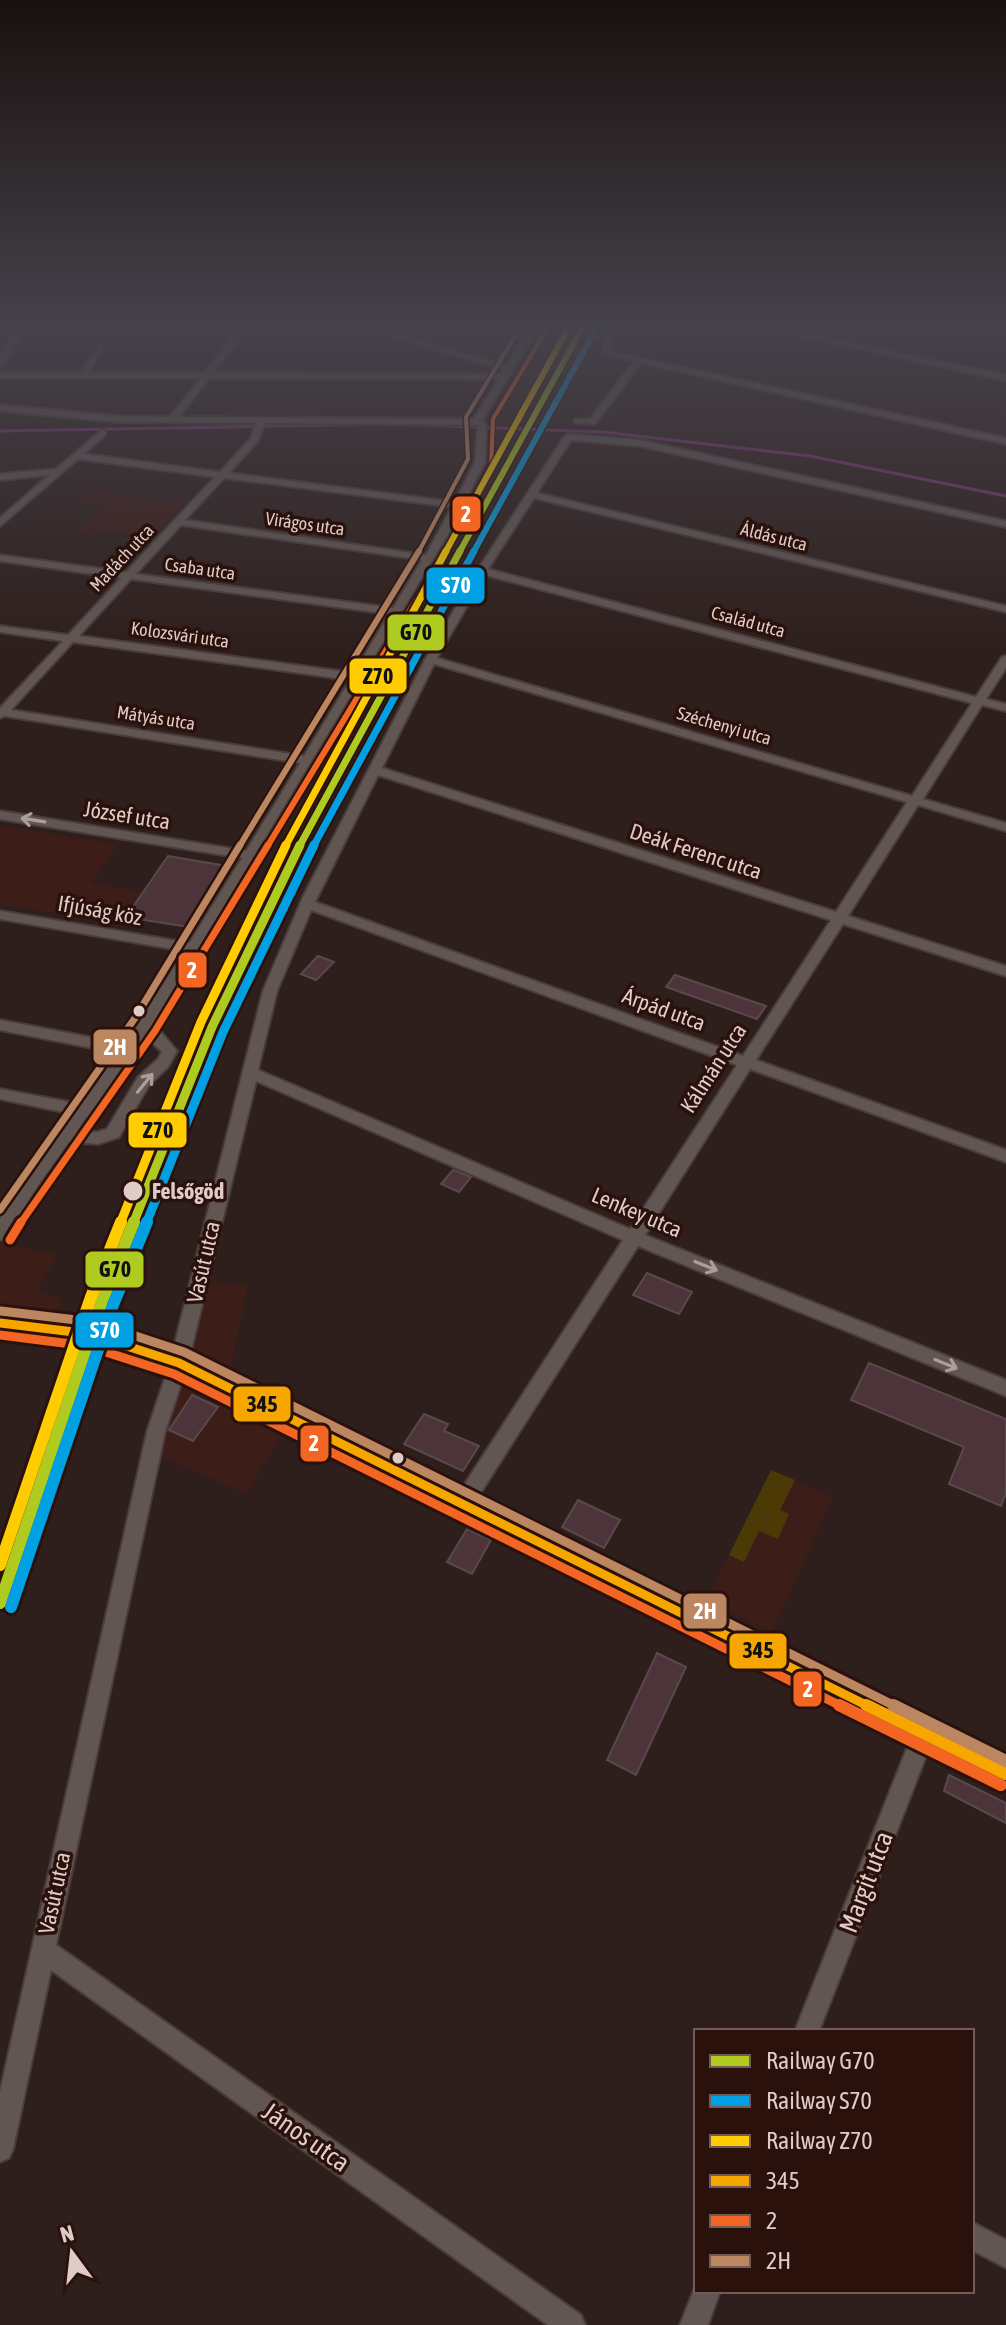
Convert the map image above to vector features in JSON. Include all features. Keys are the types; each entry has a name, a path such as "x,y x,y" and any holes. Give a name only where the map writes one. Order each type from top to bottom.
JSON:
{"street":[{"name":"Madách utca","path":"1,713 255,439 258,432"},
{"path":"0,1234 18,1200 87,1111 143,1029 396,612 480,462 481,432"},
{"path":"963,432 1006,441"},
{"path":"0,523 102,433"},
{"name":"Vasút utca","path":"0,2149 156,1432 179,1363 270,991 307,904 431,660 482,571 534,495 568,437 640,443 1006,524"},
{"path":"77,456 458,505"},
{"path":"0,477 60,471"},
{"name":"Áldás utca","path":"534,495 1006,609"},
{"name":"Virágos utca","path":"177,522 428,558"},
{"name":"Csaba utca","path":"0,558 396,612"},
{"name":"Család utca","path":"482,571 1006,708"},
{"name":"Kolozsvári utca","path":"0,629 356,677"},
{"name":"Kálmán utca","path":"462,1505 1006,659"},
{"name":"Széchenyi utca","path":"431,660 1006,827"},
{"name":"Mátyás utca","path":"1,713 307,760"},
{"name":"Deák Ferenc utca","path":"375,770 1006,971"},
{"name":"József utca","path":"0,815 249,855"},
{"name":"Árpád utca","path":"307,904 1006,1156"},
{"name":"Ifjúság köz","path":"0,915 192,948"},
{"path":"0,1025 129,1050"},
{"path":"68,1136 98,1138 113,1133 143,1081 163,1063 170,1051 156,1036 143,1029"},
{"name":"Lenkey utca","path":"251,1073 633,1237 1006,1388"},
{"path":"0,1094 87,1111"},
{"path":"0,1323 79,1333 179,1363 1006,1774"},
{"name":"Margit utca","path":"808,2029 924,1733"},
{"name":"János utca","path":"42,1949 571,2325"},
{"path":"974,2236 1006,2255"},
{"path":"694,2325 706,2293"}],"shaded area":[{"path":"93,490 185,503 153,537 100,530 94,535 77,533 106,506 79,502"},
{"path":"0,826 119,844 91,883 143,892 121,924 0,904"},
{"path":"0,1243 57,1255 37,1291 64,1299 44,1336 0,1328"},
{"path":"204,1281 248,1286 224,1398 282,1435 246,1494 156,1454"},
{"path":"771,1470 833,1497 772,1632 706,1600"},
{"path":"771,1470 795,1480 780,1510 789,1514 778,1539 759,1531 744,1562 729,1555"}],"building":[{"path":"168,856 227,866 188,927 126,917"},
{"path":"318,956 334,962 316,980 301,974"},
{"path":"675,975 766,1006 757,1019 666,987"},
{"path":"453,1170 471,1177 459,1192 441,1184"},
{"path":"647,1273 692,1292 679,1314 633,1295"},
{"path":"869,1363 1006,1419 1006,1493 1001,1506 949,1484 964,1447 851,1400"},
{"path":"192,1395 218,1407 193,1441 169,1430"},
{"path":"424,1414 448,1424 444,1431 479,1446 463,1471 404,1444"},
{"path":"578,1500 620,1520 604,1548 562,1527"},
{"path":"467,1529 491,1540 472,1574 447,1562"},
{"path":"657,1653 686,1667 636,1775 607,1760"},
{"path":"949,1775 1006,1803 1006,1823 944,1791"}],"waterway":[{"path":"590,432 810,456 1006,496"}],"rail line":[{"name":"Z70","path":"0,1565 91,1297 201,1022 265,883 512,432"},
{"name":"G70","path":"0,1603 102,1301 212,1027 276,889 526,432"},
{"name":"S70","path":"11,1607 113,1305 223,1032 287,894 540,432"}],"transit line":[{"name":"2H","path":"0,1210 135,1018 432,530 468,459 467,432"},
{"name":"2","path":"10,1240 43,1187 155,1031 452,542 491,466 492,432"},
{"name":"2H","path":"1,1311 93,1322 184,1352 1006,1761"},
{"name":"345","path":"0,1323 90,1334 179,1363 1006,1774"},
{"name":"2","path":"0,1335 87,1346 174,1374 1001,1785"}],"place":[{"name":"Felsőgöd","path":"133,1191"}]}
